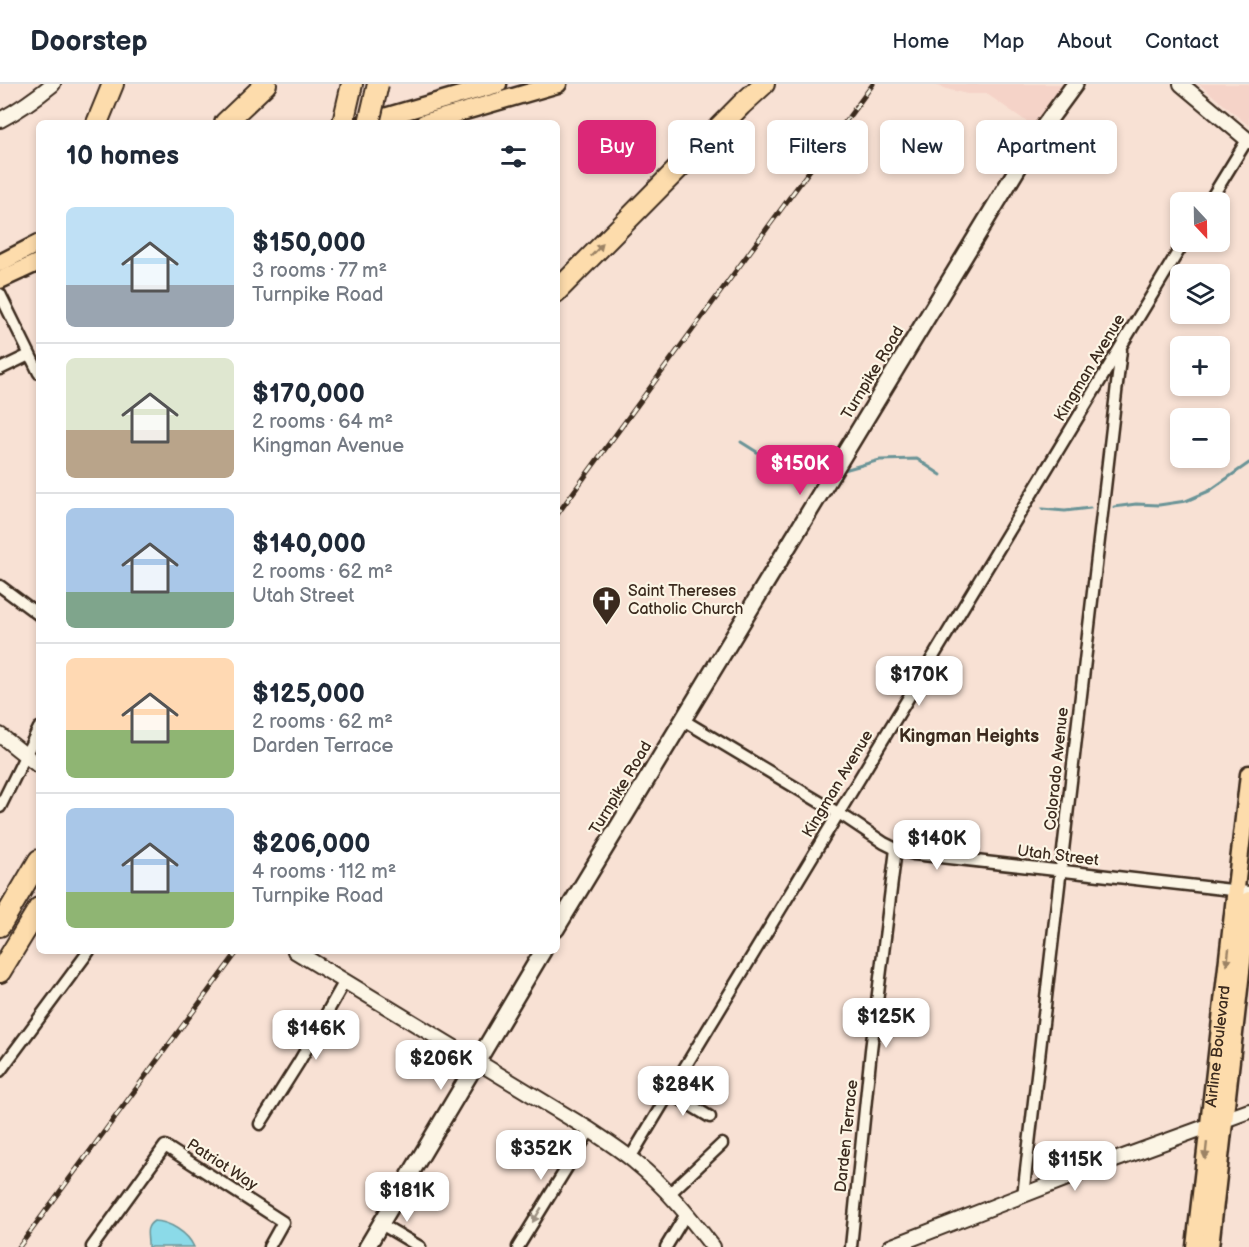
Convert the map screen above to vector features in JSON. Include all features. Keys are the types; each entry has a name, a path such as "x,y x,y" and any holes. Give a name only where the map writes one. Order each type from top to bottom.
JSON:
{"highway":[{"path":"98,120 113,84"},
{"path":"228,120 266,84"},
{"path":"370,120 378,84"},
{"path":"560,288 716,129 764,84"},
{"path":"344,120 352,87"},
{"path":"0,926 36,865"},
{"path":"0,972 36,913"}],"main road":[{"path":"374,120 498,84"},
{"path":"434,120 558,84"},
{"name":"Turnpike Road","path":"560,922 1067,87"},
{"path":"0,263 36,245"},
{"path":"0,280 36,263"},
{"name":"Airline Boulevard","path":"1195,1247 1217,1123 1245,895 1249,774"},
{"path":"367,1247 541,954"},
{"name":"Airline Boulevard","path":"1210,1247 1217,1123"}],"street":[{"path":"0,120 38,97 52,84"},
{"path":"1181,84 1248,141 1215,192"},
{"name":"Kingman Avenue","path":"630,1158 1178,252"},
{"path":"0,294 36,368"},
{"name":"Colorado Avenue","path":"1023,1196 1121,346"},
{"path":"0,369 29,355"},
{"path":"0,586 36,613"},
{"name":"Utah Street","path":"683,720 896,849 914,854 1245,895"},
{"path":"0,807 36,734"},
{"path":"0,735 36,763"},
{"name":"Darden Terrace","path":"851,1247 871,1050 896,849"},
{"path":"0,1071 87,954"},
{"path":"300,954 478,1060 590,1130 630,1158 669,1194 713,1247"},
{"path":"260,1124 299,1062 345,981"},
{"path":"670,1093 710,1117"},
{"path":"890,1247 1249,1111"},
{"path":"518,1247 590,1130"},
{"path":"669,1194 722,1144"},
{"name":"Patriot Way","path":"92,1247 165,1146 284,1222 269,1247"},
{"path":"666,1247 686,1214"},
{"path":"381,1224 420,1247"}],"shaded area":[{"path":"933,84 1066,84 1038,120 1024,120 987,94 967,94"},
{"path":"1199,84 1249,84 1249,126"}],"water":[{"path":"154,1221 166,1223 177,1229 194,1247 148,1247 148,1230"}],"waterway":[{"path":"741,442 803,481 821,476"},
{"path":"844,470 880,460 917,459 941,475"},
{"path":"1114,507 1186,501 1209,491 1249,463"},
{"path":"1042,509 1065,511 1090,508"}],"railway":[{"path":"560,511 873,84"},
{"path":"19,1247 236,954"}],"place":[{"name":"Saint Thereses Catholic Church","path":"607,626"}],"district":[{"name":"Kingman Heights","path":"969,736"}]}
